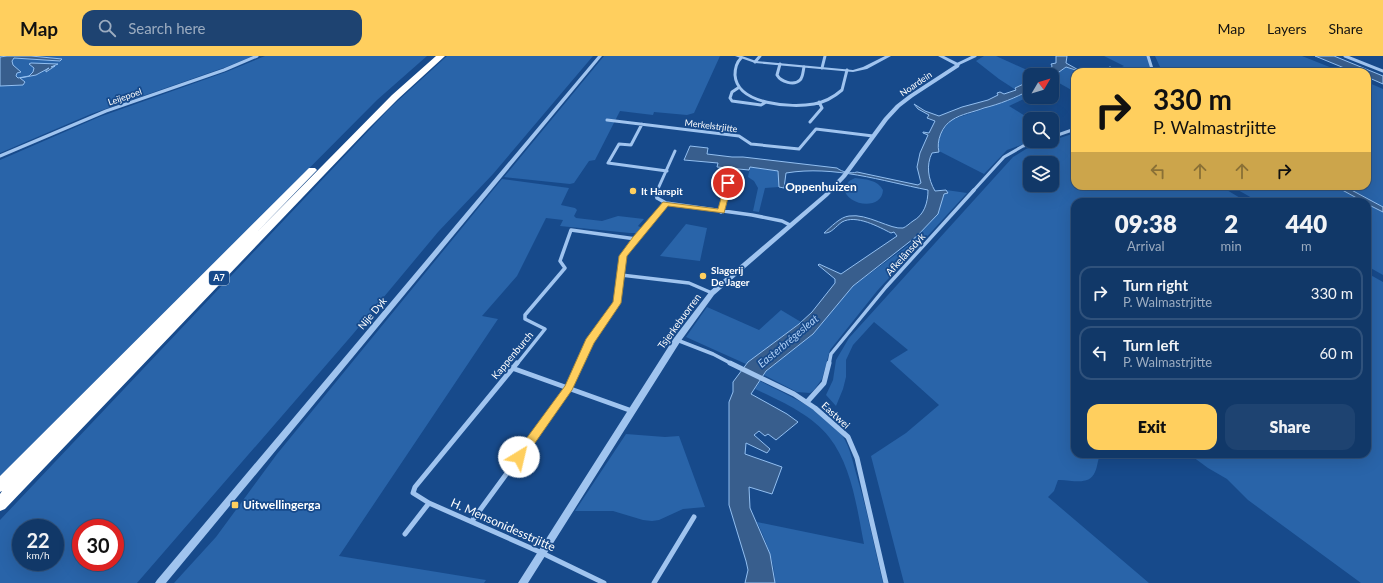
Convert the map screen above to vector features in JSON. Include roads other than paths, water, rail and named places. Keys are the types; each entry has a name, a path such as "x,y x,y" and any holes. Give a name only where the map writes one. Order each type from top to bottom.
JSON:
{"highway":[{"name":"A7","path":"0,486 350,131 398,84 432,56"},
{"name":"A7","path":"0,504 365,126 395,97 442,56"}],"street":[{"name":"Leijepoel","path":"0,156 106,111 224,70 257,56"},
{"name":"Nije Dyk","path":"160,583 600,56"},
{"path":"755,62 760,56"},
{"path":"822,68 825,56"},
{"path":"847,70 842,90 829,99 792,106 766,102 756,98 738,88 733,78 739,57 755,62 804,67 862,70 889,56"},
{"path":"940,56 958,64"},
{"name":"Noardein","path":"873,136 898,106 958,64 975,56"},
{"path":"1148,56 1152,68"},
{"path":"1345,56 1383,71"},
{"path":"780,64 777,76 784,82 799,81 802,78 804,67"},
{"path":"738,88 732,90 730,93 730,98 732,101 760,105 766,102"},
{"path":"810,122 822,108 819,102"},
{"name":"Merkelstrjitte","path":"607,120 739,136 751,144 799,149 816,129 873,136"},
{"path":"642,124 632,145 618,144 608,163 667,171"},
{"path":"1059,135 1071,130"},
{"name":"Tsjerkebuorren","path":"523,583 677,340 712,293 826,195 849,170 873,136"},
{"name":"Afkelânsdyk","path":"807,402 824,383 831,354 886,287 1004,156 1023,146"},
{"path":"675,151 656,196 659,200 666,203 721,212 752,215 782,221 790,225"},
{"path":"719,182 739,184"},
{"path":"721,212 728,183"},
{"path":"472,522 569,388 590,341 617,303 623,256 666,203"},
{"name":"Kappenburch","path":"430,503 413,493 415,487 545,329 525,319 525,315 565,268 560,261 570,230 636,239"},
{"path":"621,275 689,283 712,293"},
{"name":"Eastwei","path":"677,340 713,354 764,378 807,402 848,437 857,458 886,583"},
{"path":"512,368 632,411"},
{"path":"405,534 430,503"},
{"name":"H. Mensonidesstrjitte","path":"430,503 542,553 604,583"},
{"path":"654,583 694,517"}],"water":[{"path":"31,56 62,59 60,61 14,58 12,61 13,65 21,72 17,73 16,76 18,78 29,76 33,72 34,68 29,64 31,63 58,64 51,67 55,66 46,72 49,68 36,75 20,78 25,82 23,85 0,86 0,57"},
{"path":"1056,56 1067,56 1066,63 1075,68 1066,67 1059,72 1059,68 1051,68 1051,64 1056,63"},
{"path":"1315,56 1334,56 1363,68 1344,68"},
{"path":"1371,71 1383,76 1383,84 1371,79"},
{"name":"Easterbrégesleat","path":"1023,84 1023,93 1002,103 959,116 945,126 938,143 939,152 932,153 928,167 929,177 935,191 946,190 948,193 944,194 938,214 917,236 853,286 813,334 766,371 751,394 787,414 798,422 776,440 768,434 765,436 759,431 754,435 770,449 767,453 746,443 745,454 782,467 772,494 749,487 750,508 770,554 775,583 745,583 748,570 729,505 729,402 733,392 733,382 748,362 799,324 812,312 835,283 835,279 818,265 819,264 841,274 897,236 894,232 891,233 860,220 848,220 842,222 831,231 824,233 839,220 849,216 863,217 892,227 903,228 923,212 928,190 858,175 822,171 786,173 784,188 779,187 778,171 750,167 749,170 717,167 718,163 684,160 690,146 708,148 707,154 837,168 841,171 852,173 857,172 918,185 921,183 917,167 920,153 928,135 923,132 929,133 935,121 927,118 929,115 918,109 914,104 925,111 939,116 962,107 988,100 998,95 997,93 1000,92 1004,94 1016,90 1015,88"},
{"path":"1342,190 1351,190 1366,198 1357,198"},
{"path":"1371,201 1383,207 1383,212 1371,206"}],"place":[{"name":"It Harspit","path":"633,191"},
{"name":"Slagerij De Jager","path":"703,276"},
{"name":"Uitwellingerga","path":"235,505"}],"district":[{"name":"Oppenhuizen","path":"821,187"}]}
